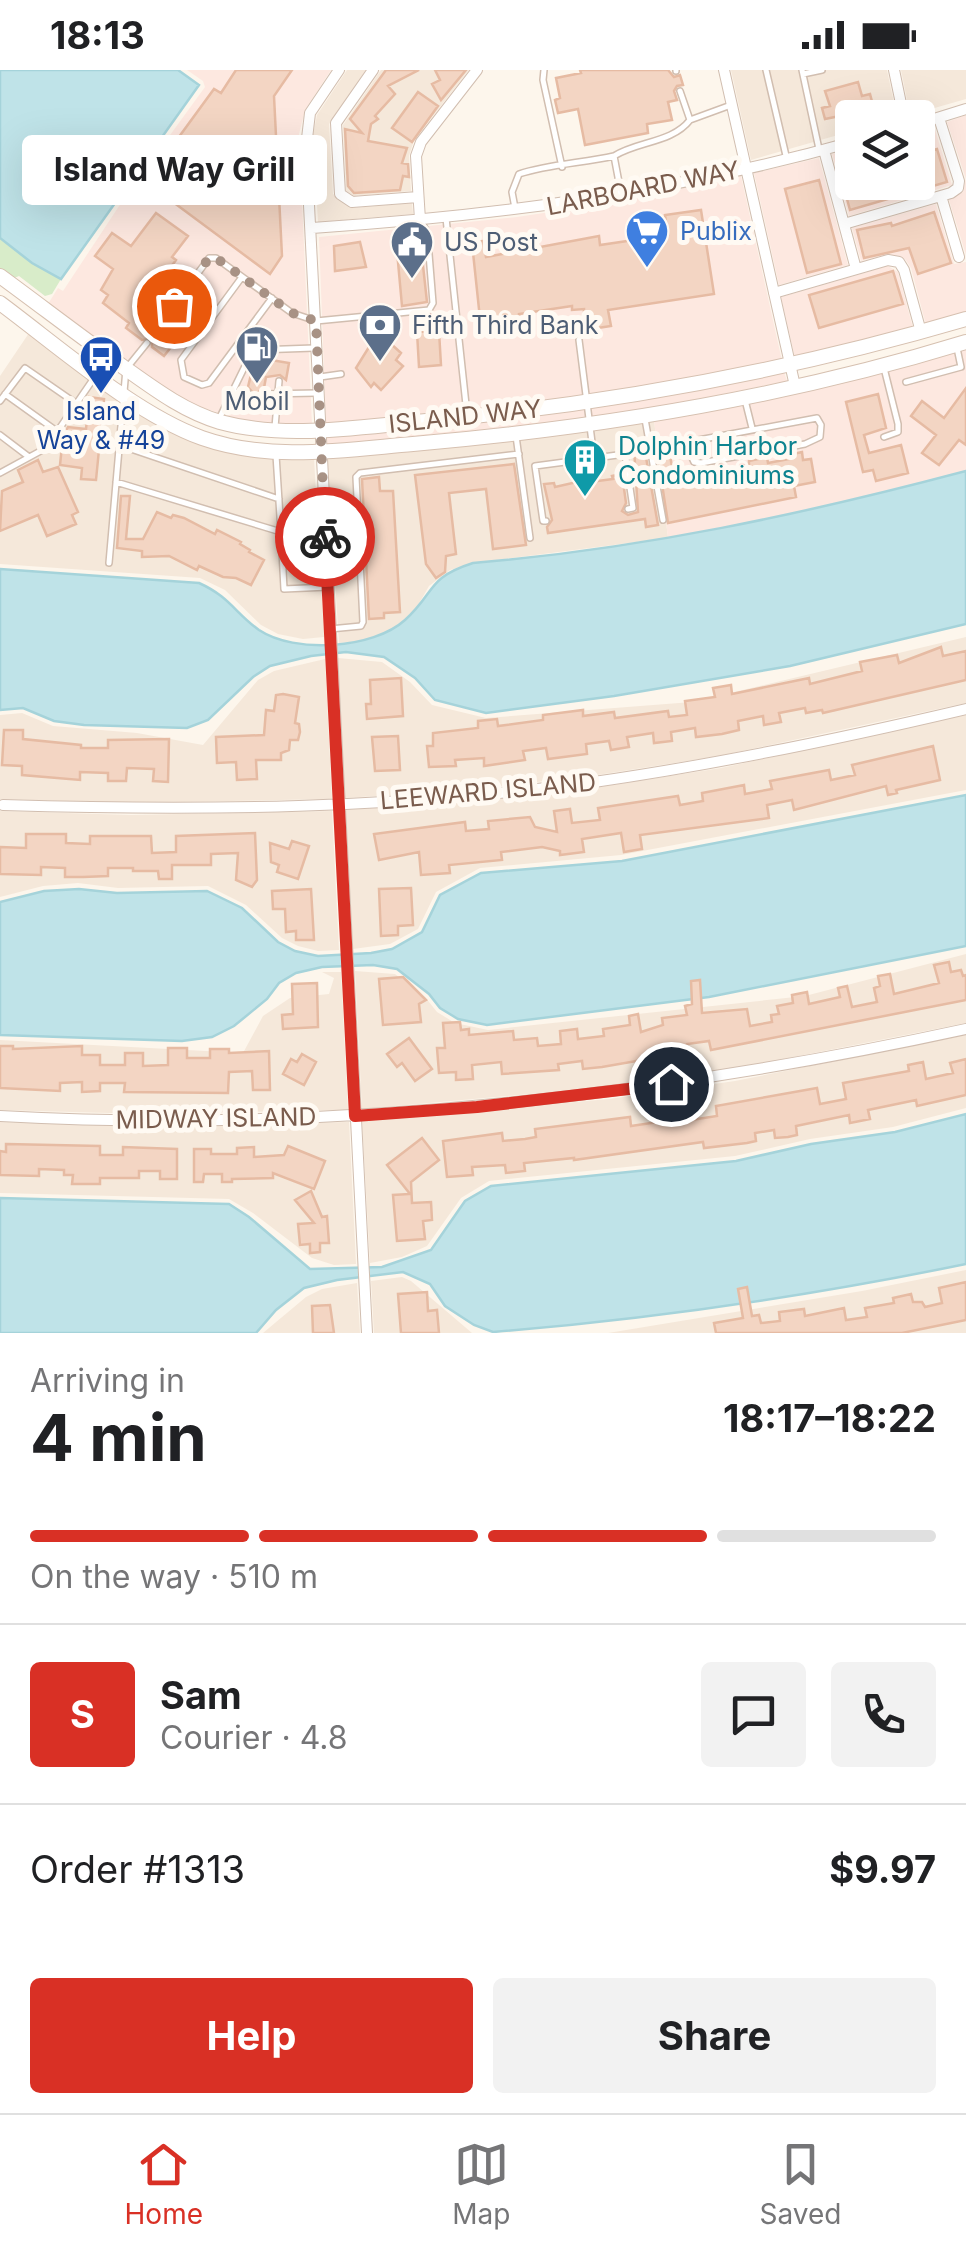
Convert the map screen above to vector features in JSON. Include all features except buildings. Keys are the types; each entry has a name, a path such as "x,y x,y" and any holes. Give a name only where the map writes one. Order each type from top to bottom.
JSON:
{"street":[{"path":"339,70 310,113 306,134 367,1333"},
{"path":"373,70 336,124 340,194 352,202 418,197"},
{"path":"420,220 416,156 421,142 477,70"},
{"path":"724,70 794,386"},
{"path":"894,70 900,100"},
{"path":"935,119 966,109"},
{"path":"844,224 951,194 958,188 959,180 938,118"},
{"name":"LARBOARD WAY","path":"312,228 516,211 622,195 835,147"},
{"path":"822,151 856,269"},
{"path":"941,196 959,257"},
{"path":"774,293 888,260 899,262 921,332"},
{"name":"ISLAND WAY","path":"0,276 160,394 219,421 275,430 320,430 467,417 586,402 790,365 966,319"},
{"name":"ISLAND WAY","path":"0,303 152,414 202,438 276,452 320,452 516,433 644,416 794,386 961,344"},
{"name":"LEEWARD ISLAND","path":"3,805 130,809 339,804 465,796 610,779 738,758 966,709"},
{"name":"MIDWAY ISLAND","path":"0,1116 145,1120 355,1116 608,1094 843,1055 966,1029"}],"lane":[{"path":"544,70 562,167"},
{"path":"766,70 787,160"},
{"path":"822,70 802,72 822,151"},
{"path":"680,91 690,120"},
{"path":"516,211 512,192 520,174 614,156 670,136 690,120 732,105"},
{"path":"614,156 622,195"},
{"path":"446,218 467,417"},
{"path":"157,329 209,258 216,258 292,313 316,321 429,310 433,303 427,232 420,220"},
{"path":"242,277 181,360 184,377 209,384 272,298"},
{"path":"579,340 594,458"},
{"path":"109,563 126,369 147,343"},
{"path":"906,382 962,367 961,344"},
{"path":"219,421 257,350 314,348"},
{"path":"0,473 46,448 108,356"},
{"path":"884,365 898,424 898,432 884,437"},
{"path":"0,401 25,368 78,404"},
{"path":"316,377 341,374"},
{"path":"275,430 279,381"},
{"path":"232,392 248,393"},
{"path":"6,394 58,432"},
{"path":"263,394 317,394"},
{"path":"745,397 752,429"},
{"path":"644,416 664,520"},
{"path":"817,418 822,431 816,440 805,444 700,463 690,458 689,445 693,441 752,429 817,418"},
{"path":"516,433 530,538"},
{"path":"0,435 29,457"},
{"path":"119,446 279,500"},
{"path":"276,452 284,588 328,588"},
{"path":"330,634 361,626 363,622 356,477 360,473 518,454"},
{"path":"546,521 535,466 625,454 633,508 628,509"},
{"path":"116,482 281,532"}],"shaded area":[{"path":"187,70 331,70 305,110 299,134 312,424 249,422 193,405 48,304 58,288 63,291 205,87"},
{"path":"347,70 366,70 329,124 333,194 353,208 412,203 413,214 318,222 313,135 317,115"},
{"path":"381,70 469,70 414,140 409,156 411,191 354,196 346,191 343,125"},
{"path":"731,70 887,70 893,100 835,100 835,136 751,160"},
{"path":"901,70 966,70 966,99 935,108 935,100 907,100"},
{"path":"966,115 966,179 947,122"},
{"path":"935,129 952,185 935,190"},
{"path":"819,158 848,265 779,285 754,173"},
{"path":"741,176 782,361 642,388 467,411 326,423 319,237 517,217 623,201"},
{"path":"966,179 966,255 949,200 963,192"},
{"path":"845,200 902,200 849,216"},
{"path":"936,204 954,264 966,262 966,313 926,325 905,259 889,254 861,261 852,228"},
{"path":"888,266 898,272 913,328 795,358 781,297"},
{"path":"29,333 174,433 314,458 324,637 303,639 278,634 261,625 225,590 200,578 0,564 0,376"},
{"path":"966,349 966,472 824,509 668,538 654,420"},
{"path":"784,372 787,381 644,410 327,445 326,435 587,409"},
{"path":"654,420 668,538 473,563 450,570 429,586 417,607 395,628 371,640 339,643 327,457"},
{"path":"966,637 966,703 719,756 591,776 345,798 338,658 382,662 410,682 432,705 486,718 692,702"},
{"path":"325,659 332,799 131,803 0,799 0,715 22,713 53,726 137,733 203,745 258,680 274,671"},
{"path":"966,715 966,790 621,855 480,868 436,892 418,929 390,944 353,949 346,810 593,788 721,768"},
{"path":"0,811 131,815 332,811 339,950 318,951 298,946 282,938 246,905 208,886 118,888 78,883 43,886 0,897"},
{"path":"966,954 966,1023 733,1069 607,1087 362,1109 355,971 395,974 455,1023 488,1030 805,996"},
{"path":"322,972 341,972 348,1110 145,1114 0,1110 0,1040 243,1053 263,1016 290,998 329,994 334,978"},
{"path":"966,1035 966,1108 893,1127 810,1139 735,1156 489,1181 461,1198 427,1246 402,1257 370,1263 362,1121 609,1099 735,1081"},
{"path":"0,1122 145,1126 349,1122 356,1264 334,1265 312,1258 229,1199 0,1193"},
{"path":"966,1270 966,1333 608,1333 862,1291"},
{"path":"402,1277 472,1333 374,1333 371,1281"},
{"path":"357,1283 360,1333 263,1333 306,1297 322,1289"}],"green space":[{"path":"0,238 61,279 52,294 45,296 19,276 14,278 0,268"}],"water":[{"path":"0,70 178,70 199,85 61,279 0,238"},
{"path":"966,471 966,624 790,666 486,713 435,700 415,678 384,657 346,652 270,666 208,720 187,728 84,725 54,721 23,708 0,710 0,569 199,583 274,638 334,645 391,630 415,610 439,580 473,563 598,549 722,528"},
{"path":"966,795 966,946 709,997 487,1025 458,1019 440,1008 397,969 373,965 322,967 296,973 279,983 267,999 234,1026 212,1037 182,1041 0,1035 0,902 44,891 207,891 242,908 278,942 295,951 318,956 371,953 392,949 422,932 440,895 481,873 622,861"},
{"path":"966,1114 966,1264 731,1305 493,1332 445,1306 430,1284 403,1272 304,1288 276,1310 256,1333 0,1333 0,1198 229,1204 310,1269 382,1267 431,1250 465,1201 491,1186 736,1161 811,1144 895,1132"}],"way so far":[{"path":"174,306 209,258 216,258 292,313 316,321 314,348 325,537"}],"place":[{"name":"Publix","path":"647,269"},
{"name":"US Post","path":"412,280"},
{"name":"Island Way Grill","path":"174,306"},
{"name":"Fifth Third Bank","path":"380,363"},
{"name":"Mobil","path":"257,385"},
{"name":"Island Way & #49","path":"101,395"},
{"name":"Dolphin Harbor Condominiums","path":"585,498"}],"route":[{"path":"325,537 355,1116 608,1094 671,1084"}]}
